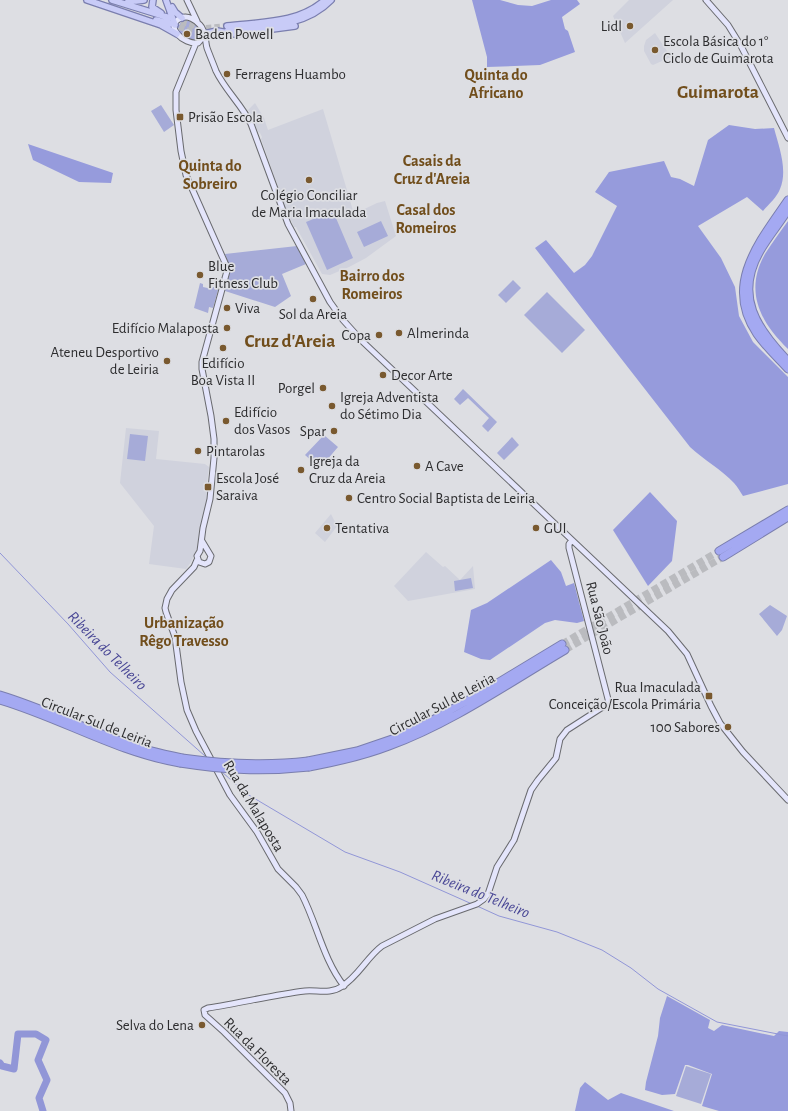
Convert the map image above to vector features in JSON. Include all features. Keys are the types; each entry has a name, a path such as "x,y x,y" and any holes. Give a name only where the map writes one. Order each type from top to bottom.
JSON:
{"highway":[{"path":"788,200 753,254 746,271 744,289 748,314 755,330 764,343 788,368"},
{"path":"788,210 763,246 755,261 750,278 749,294 751,307 757,324 788,361"},
{"path":"788,513 771,528 721,554 788,513"},
{"name":"Circular Sul de Leiria","path":"0,700 41,714 117,746 160,759 181,760 238,770 272,770 352,758 373,752 409,738 448,719 564,647"},
{"name":"Circular Sul de Leiria","path":"0,695 38,707 125,743 181,760"}],"main road":[{"path":"87,0 161,25 177,34"},
{"path":"95,0 172,23"},
{"path":"112,0 172,23"},
{"path":"128,0 144,0"},
{"path":"153,0 153,8 172,23"},
{"path":"166,0 172,23"},
{"path":"170,0 172,9 183,18"},
{"path":"308,17 289,23 227,28 294,18 309,12 325,0"},
{"path":"204,35 217,31 235,34 288,27 302,22 320,10 331,0"}],"street":[{"path":"187,0 197,22"},
{"path":"706,0 728,25 741,46 788,138"},
{"path":"183,18 190,6"},
{"path":"207,47 197,43 188,42 177,34 172,23 183,18 191,18 201,26 207,47 223,83 248,118 287,222 336,311 362,341 662,625 687,654 720,723 743,752 788,800"},
{"path":"197,43 204,35"},
{"path":"188,42 192,54"},
{"name":"Rua da Malaposta","path":"197,43 176,94 176,110 183,165 227,268 202,366 211,416 214,455 212,490 204,523 200,551 198,554 199,561 172,590 167,599 165,608 175,637 181,682 189,715 230,795 257,832 278,869 302,895 326,953 338,979 344,986"},
{"name":"Rua São João","path":"344,986 382,946 435,919 472,906 484,899 488,894 497,867 514,840 531,790 557,756 561,736 572,727 609,704 569,548 569,544 572,540"},
{"path":"200,551 207,550 202,541"},
{"name":"Rua da Malaposta","path":"199,561 207,563 210,560 211,556 207,550"},
{"name":"Rua da Floresta","path":"291,1111 290,1103 284,1093 224,1032 205,1015 204,1010 208,1008 300,992 332,991 344,986"}],"shaded area":[{"path":"472,0 500,0 518,5 532,6 551,0 577,0 580,4 562,17 565,29 568,31 575,52 540,65 487,67 487,57"},
{"path":"629,0 673,0 625,43 613,16"},
{"path":"185,20 193,22 201,29 201,36 199,39 191,41 181,34 178,27 181,22"},
{"name":"Escola Básica do 1° Ciclo de Guimarota","path":"655,33 671,57 653,65 644,51 644,46 646,40"},
{"name":"Colégio Conciliar de Maria Imaculada","path":"255,103 264,118 268,130 323,109 354,214 377,203 385,201 396,236 366,258 349,267 330,275 322,274 296,227 294,227 289,216 290,214 288,209 286,209 261,139 262,137 258,132 248,110"},
{"path":"161,105 174,125 164,132 151,111"},
{"path":"729,125 755,129 774,128 783,166 782,182 779,192 763,211 747,197 698,226 721,258 735,287 739,316 753,342 788,377 788,484 743,496 737,486 729,478 690,447 535,248 546,240 574,273 585,265 592,256 617,206 595,192 609,172 664,161 671,177 680,179 694,186 708,140"},
{"path":"28,144 113,173 111,183 79,182 33,160"},
{"path":"333,211 353,258 327,270 306,222"},
{"path":"381,221 388,236 364,247 357,232"},
{"path":"788,221 788,349 778,339 763,317 758,305 756,281 759,268 765,254"},
{"path":"297,246 306,264 282,274 291,296 275,307 225,291 230,271 225,254"},
{"path":"513,280 521,288 506,303 498,295"},
{"path":"200,283 203,284 203,287 212,289 213,287 217,288 218,290 213,308 209,307 208,313 194,308"},
{"path":"547,292 585,330 562,353 524,315"},
{"path":"463,389 497,422 488,432 482,426 489,418 468,398 460,405 454,399"},
{"path":"126,428 159,431 156,459 205,464 209,467 207,502 200,526 197,549 186,569 149,564 154,526 120,483"},
{"path":"130,434 148,436 145,461 127,459"},
{"path":"324,435 338,447 320,468 305,455"},
{"path":"512,437 519,445 504,460 497,453"},
{"path":"650,492 677,521 672,561 648,586 613,530"},
{"name":"Tentativa","path":"331,514 338,525 325,542 315,533"},
{"path":"426,552 443,567 445,566 460,580 473,566 475,589 408,601 394,586"},
{"path":"551,560 561,572 566,586 574,583 584,621 577,623 555,620 545,623 490,660 481,659 464,652 471,610 487,603"},
{"path":"471,578 473,588 455,591 454,581"},
{"path":"770,605 787,616 782,630 777,636 759,614"},
{"path":"667,996 710,1020 708,1028 714,1031 722,1025 774,1036 779,1031 788,1032 788,1111 719,1111 702,1106 712,1074 688,1065 685,1065 675,1094 662,1095 645,1090 658,1036 660,1018"},
{"path":"686,1066 711,1074 701,1104 676,1096"},
{"path":"585,1082 608,1100 621,1093 674,1111 575,1111 580,1088"}],"waterway":[{"name":"Ribeira do Telheiro","path":"0,553 68,624 110,672 205,756"},
{"name":"Ribeira do Telheiro","path":"222,772 247,794 345,852 400,872 472,904"},
{"name":"Ribeira do Telheiro","path":"477,906 499,916 557,932 602,950 631,968 658,989 717,1022 788,1036"},
{"path":"0,1063 2,1066 14,1069 18,1034 36,1034 46,1040 38,1060 47,1080 39,1098 43,1111"}],"tunnel":[{"path":"173,20 203,28 227,26"},
{"path":"171,24 187,30 206,32"},
{"path":"562,644 719,551"},
{"path":"565,650 723,557"}],"place":[{"name":"Lidl","path":"630,26"},
{"name":"Baden Powell","path":"187,34"},
{"name":"Escola Básica do 1° Ciclo de Guimarota","path":"655,50"},
{"name":"Ferragens Huambo","path":"227,74"},
{"name":"Prisão Escola","path":"180,117"},
{"name":"Colégio Conciliar de Maria Imaculada","path":"309,180"},
{"name":"Blue Fitness Club","path":"200,275"},
{"name":"Sol da Areia","path":"313,299"},
{"name":"Viva","path":"227,308"},
{"name":"Edifício Malaposta","path":"227,328"},
{"name":"Almerinda","path":"399,333"},
{"name":"Copa","path":"379,335"},
{"name":"Edifício Boa Vista II","path":"223,348"},
{"name":"Ateneu Desportivo de Leiria","path":"167,361"},
{"name":"Decor Arte","path":"383,375"},
{"name":"Porgel","path":"323,388"},
{"name":"Igreja Adventista do Sétimo Dia","path":"332,406"},
{"name":"Edifício dos Vasos","path":"226,421"},
{"name":"Spar","path":"334,431"},
{"name":"Pintarolas","path":"198,451"},
{"name":"A Cave","path":"417,466"},
{"name":"Igreja da Cruz da Areia","path":"301,470"},
{"name":"Escola José Saraiva","path":"208,487"},
{"name":"Centro Social Baptista de Leiria","path":"349,498"},
{"name":"Tentativa","path":"327,528"},
{"name":"GUI","path":"536,528"},
{"name":"Rua Imaculada Conceição/Escola Primária","path":"709,696"},
{"name":"100 Sabores","path":"728,727"},
{"name":"Selva do Lena","path":"202,1025"}],"district":[{"name":"Quinta do Africano","path":"496,83"},
{"name":"Guimarota","path":"718,91"},
{"name":"Casais da Cruz d'Areia","path":"432,169"},
{"name":"Quinta do Sobreiro","path":"210,174"},
{"name":"Casal dos Romeiros","path":"426,218"},
{"name":"Bairro dos Romeiros","path":"372,284"},
{"name":"Cruz d'Areia","path":"290,340"},
{"name":"Urbanização Rêgo Travesso","path":"184,631"}]}
